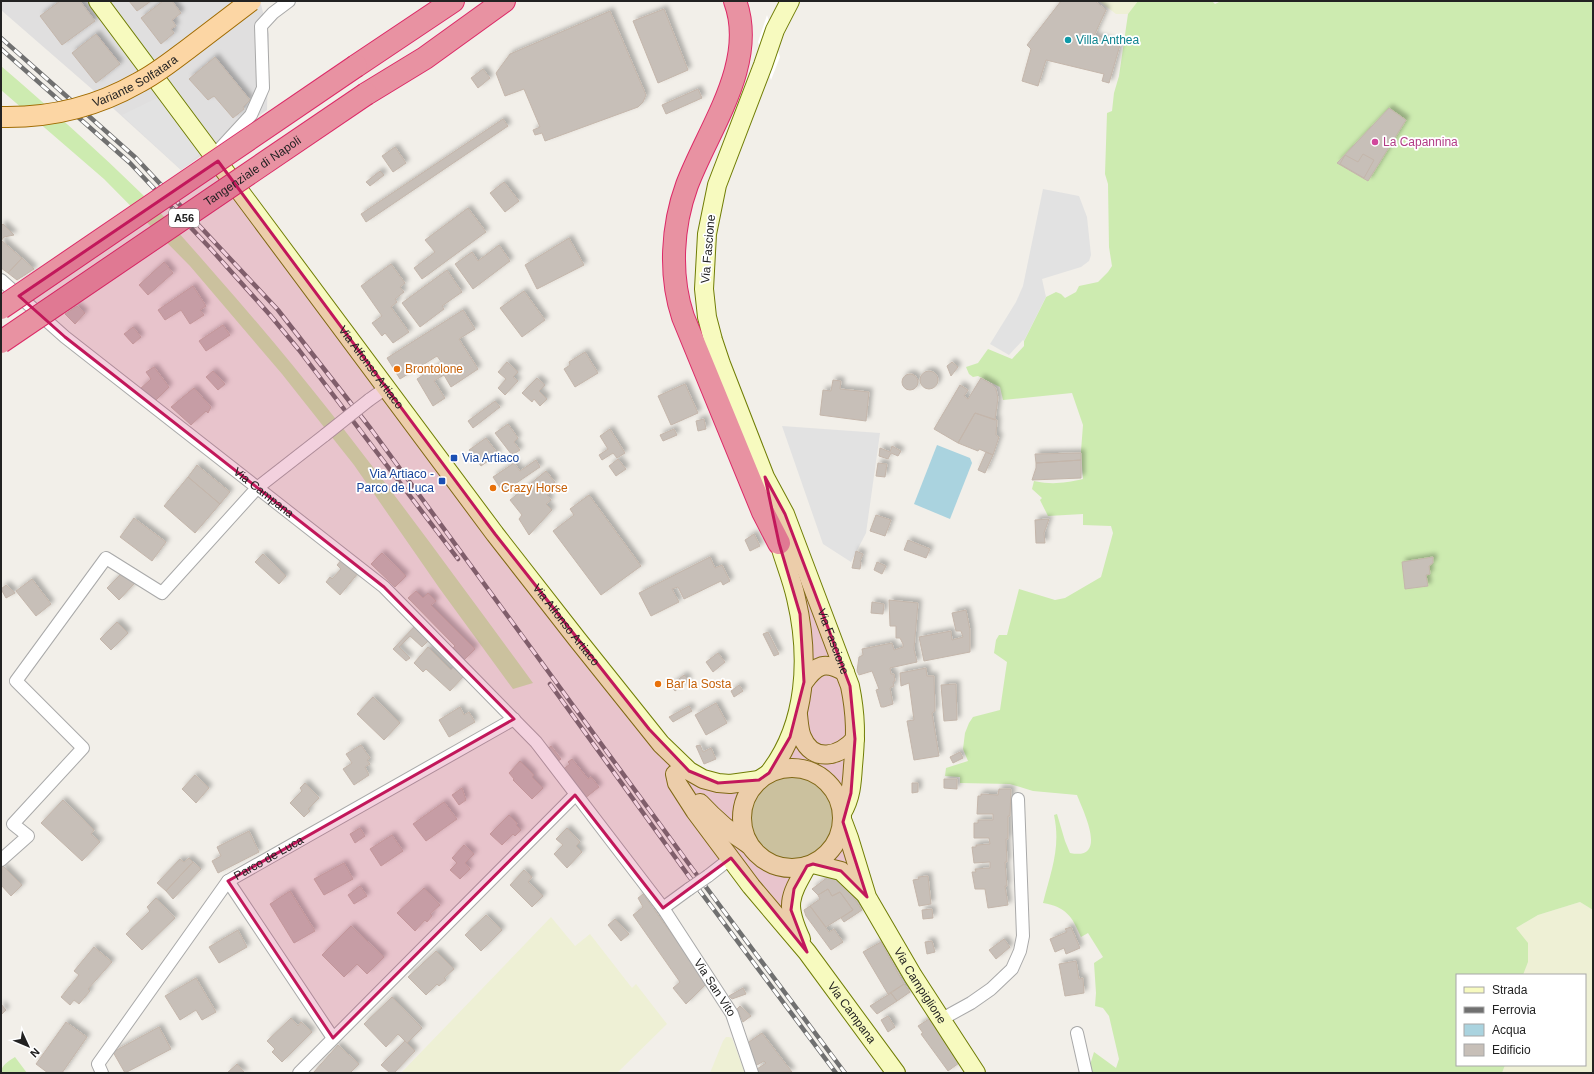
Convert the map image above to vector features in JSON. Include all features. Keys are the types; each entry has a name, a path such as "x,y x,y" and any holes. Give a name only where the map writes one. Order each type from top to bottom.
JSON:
{"highway":[{"name":"A56","path":"1,308 453,1"},
{"name":"Tangenziale di Napoli","path":"1,342 366,94 424,58 504,1"},
{"path":"735,1 740,19 741,50 737,67 719,114 687,185 676,234 675,278 677,295 683,317 752,486 768,523 779,543"}],"main road":[{"name":"Via Alfonso Artiaco","path":"98,1 495,534 649,729"},
{"name":"Variante Solfatara","path":"1,117 26,117 64,111 91,104 114,95 138,83 162,68 251,1"},
{"path":"775,30 776,1"},
{"name":"Via Fascione","path":"790,1 775,30 764,65 717,185 707,234 704,288 707,317 713,340 765,477 785,514 850,686 855,706 855,739 851,792 842,818"},
{"name":"Via Fascione","path":"764,777 779,760 784,749 798,714 804,682 800,614 796,596 779,543 765,477"},
{"path":"804,682 813,670 824,665 831,665 845,672"},
{"path":"798,714 802,736 812,751 831,755 848,747 855,739"},
{"path":"649,729 674,757 689,771 703,779 718,783 730,784 764,777 781,769 793,768 805,769 816,774 826,781 834,790 840,802 842,818 836,843 830,852 810,865 795,869 782,868 760,858 750,846 720,823 688,790 675,774 649,729"},
{"name":"Via Campana","path":"675,774 684,795 765,902 807,952 896,1073"},
{"path":"764,777 751,789 745,799 741,822 750,846 765,902"},
{"name":"Via Campiglione","path":"842,818 850,838 867,897"},
{"name":"Via Campana","path":"807,952 797,931 791,910 791,900 794,889 810,865"},
{"name":"Via Campiglione","path":"810,865 841,871 867,897 913,976 976,1073"}],"street":[{"path":"213,155 251,115 263,88 261,26 273,13 289,1"},
{"name":"Via Campana","path":"1,280 65,337 384,587 536,742 575,794"},
{"path":"1,860 28,836 13,824 83,748 16,681 106,558 162,593 257,488 386,388"},
{"name":"Parco de Luca","path":"102,1073 98,1064 228,881 514,719"},
{"path":"298,1073 575,794"},
{"name":"Via San Vito","path":"575,794 663,908 732,1014 752,1073"},
{"path":"942,1019 971,1003 991,989 1012,969 1020,951 1023,936 1018,799"},
{"path":"663,908 731,858"},
{"path":"228,881 333,1038"},
{"path":"1077,1033 1086,1073"}],"highlighted area":[{"path":"218,161 495,534 649,729 689,771 718,783 759,780 769,773 790,737 804,682 800,614 779,543 765,477 785,514 850,686 855,739 851,793 843,822 867,897 841,871 813,864 807,866 794,889 791,910 807,952 731,858 663,908 575,795 333,1038 228,881 514,719 384,587 65,337 19,296"}],"shaded area":[{"path":"1,1 260,1 269,34 267,110 181,170 93,90 1,10"},
{"path":"157,98 203,151 181,170 122,115"},
{"path":"1043,189 1079,196 1087,217 1091,255 1089,261 1081,267 1042,279 1046,297 1024,341 1023,340 1009,355 990,344 1016,302 1023,286"},
{"path":"782,426 880,433 866,533 851,562 823,544"}],"green space":[{"path":"1099,1 1138,1 1128,14 1116,14"},
{"path":"1138,1 1212,1 1215,4 1221,1 1593,1 1593,910 1580,902 1538,915 1516,928 1528,943 1528,962 1523,974 1456,974 1456,1066 1505,1066 1502,1073 1092,1073 1090,1065 1094,1052 1116,1068 1119,1059 1109,1016 1103,1008 1095,1006 1096,993 1094,963 1103,957 1088,933 1081,937 1071,918 1063,910 1043,903 1056,849 1056,827 1054,815 1057,814 1070,853 1082,853 1088,850 1091,842 1088,822 1077,795 1033,791 1010,784 960,783 960,777 945,776 946,768 968,761 963,749 965,733 973,717 1000,710 1007,662 994,653 996,640 999,635 1007,635 1019,589 1055,600 1065,598 1101,577 1113,533 1111,526 1083,525 1083,514 1048,516 1040,500 1042,498 1032,489 1034,481 1058,483 1083,479 1081,451 1083,425 1072,393 1003,400 1000,387 978,376 973,377 969,374 966,367 978,363 988,349 1012,359 1024,346 1024,341 1046,297 1056,292 1065,298 1076,292 1079,286 1098,282 1112,266 1109,247 1108,184 1105,174 1107,113 1112,111 1114,93 1119,76 1128,14"},
{"path":"1,66 74,130 144,196 179,233 235,297 275,344 351,439 425,536 533,683 513,689 440,589 354,465 282,374 190,266 104,179 1,90"},
{"path":"784,776 800,776 816,783 827,794 834,810 834,826 831,834 822,848 816,853 800,860 784,860 768,853 757,842 750,826 750,810 757,794 768,783"},
{"path":"1580,902 1593,910 1593,1073 1502,1073 1505,1066 1586,1066 1586,974 1523,974 1528,962 1516,928 1538,915"},
{"path":"551,917 575,946 590,934 632,988 636,984 667,1024 617,1073 401,1073"},
{"path":"726,1037 732,1038 745,1073 710,1073"},
{"path":"15,1057 27,1073 1,1073 4,1065"}],"water":[{"path":"937,445 970,458 972,463 950,519 914,504"}],"pier":[{"path":"767,15 780,57 771,80 758,42"}],"building":[{"path":"60,1 80,1 95,21 62,45 40,16"},
{"path":"129,1 151,1 137,11"},
{"path":"163,1 172,1 181,13 172,20 176,26 171,29 174,33 161,44 141,18"},
{"name":"Villa Anthea","path":"1061,1 1095,1 1106,10 1094,36 1120,45 1109,83 1102,81 1104,74 1046,60 1038,86 1022,81 1031,49 1027,45"},
{"path":"664,9 688,70 658,83 633,21"},
{"path":"610,11 646,95 643,102 638,107 545,141 542,133 535,135 533,130 540,127 524,89 505,96 496,73 510,54"},
{"path":"96,34 120,64 96,83 72,53"},
{"path":"215,57 250,100 243,107 244,109 233,118 214,96 208,100 189,79"},
{"path":"483,69 490,78 478,88 471,78"},
{"path":"698,89 702,98 666,114 662,105"},
{"name":"La Capannina","path":"1389,108 1406,120 1368,181 1337,163"},
{"path":"503,119 508,126 366,222 361,214"},
{"path":"395,147 406,163 393,172 382,156"},
{"path":"1363,154 1374,160 1364,178 1340,164 1345,155 1358,162"},
{"path":"380,171 384,175 370,186 366,182"},
{"path":"504,182 519,201 505,212 490,193"},
{"path":"468,208 486,232 422,279 414,268 435,252 425,240"},
{"path":"3,224 14,235 4,237 1,241 1,226"},
{"path":"569,238 584,265 537,289 525,265"},
{"path":"1,240 22,258 8,273 1,268"},
{"path":"499,245 510,261 473,289 455,264 472,252 478,261"},
{"path":"22,258 34,269 17,280 8,273"},
{"path":"164,262 173,273 148,295 139,285"},
{"path":"391,264 405,283 400,287 404,292 395,299 397,302 391,307 409,332 393,343 385,333 382,336 372,323 382,316 361,286"},
{"path":"447,270 462,292 442,306 444,309 420,327 402,303"},
{"path":"193,286 206,306 200,310 204,315 190,324 181,310 165,320 158,310"},
{"path":"524,291 545,320 522,337 500,308"},
{"path":"77,306 85,313 75,324 65,314"},
{"path":"463,310 475,329 459,339 478,369 451,387 444,375 434,381 445,398 433,406 417,379 442,363 437,356 400,379 387,358"},
{"path":"223,325 230,335 206,351 199,341"},
{"path":"133,327 141,337 133,344 124,334"},
{"path":"585,352 598,373 575,387 564,369 570,365 569,362"},
{"path":"507,362 518,372 513,377 518,381 505,395 498,388 506,379 498,372"},
{"path":"952,362 958,367 951,376 947,366"},
{"path":"154,367 169,387 155,401 140,389 151,379 146,372"},
{"path":"213,371 225,384 218,390 206,377"},
{"path":"929,371 935,374 938,380 935,386 929,389 923,386 920,380 923,374"},
{"path":"907,374 913,374 918,379 916,388 913,390 907,390 902,385 902,379"},
{"path":"537,378 545,385 539,391 547,399 540,406 534,399 532,402 522,393"},
{"path":"981,378 993,385 996,389 998,398 995,420 975,413 958,443 934,429 960,385 968,390 964,396 968,399"},
{"path":"833,380 841,381 840,389 869,392 866,421 820,415 823,390 831,391"},
{"path":"685,384 698,413 671,425 658,396"},
{"path":"194,388 211,407 208,413 206,411 191,425 171,407"},
{"path":"495,401 500,407 473,428 468,421"},
{"path":"975,413 997,420 996,435 999,437 993,455 958,443"},
{"path":"704,419 706,429 698,431 696,421"},
{"path":"508,424 518,438 514,442 520,450 512,455 495,433"},
{"path":"610,429 625,453 617,458 613,453 602,460 599,455 608,449 600,436"},
{"path":"674,429 677,435 663,441 660,435"},
{"path":"486,438 498,454 481,466 469,450"},
{"path":"892,446 901,451 898,456 891,453 888,459 879,456 880,448 890,452"},
{"path":"986,452 993,455 985,473 978,470"},
{"path":"1081,453 1081,460 1036,463 1035,454"},
{"path":"618,459 626,469 616,476 609,466"},
{"path":"536,460 540,467 503,492 493,477 514,463 520,471"},
{"path":"1081,460 1081,478 1032,480 1036,463"},
{"path":"878,463 887,464 885,477 876,476"},
{"path":"197,465 230,492 220,504 188,477"},
{"path":"546,471 555,482 550,486 553,490 547,495 551,500 546,504 552,510 529,535 519,519 522,515 510,500"},
{"path":"188,477 220,504 195,533 164,506"},
{"path":"589,495 641,566 601,595 553,531 574,515 570,509"},
{"path":"876,515 891,520 885,536 870,531"},
{"path":"134,518 166,542 152,561 120,537"},
{"path":"1049,519 1044,533 1045,543 1036,543 1035,520"},
{"path":"754,534 760,546 750,551 745,540"},
{"path":"908,540 930,549 926,558 904,550"},
{"path":"856,551 863,554 860,561 860,569 852,568"},
{"path":"382,553 406,576 395,587 371,564"},
{"path":"263,554 286,576 279,584 255,562"},
{"path":"710,557 715,568 722,565 730,581 723,585 721,581 684,599 678,587 672,589 679,602 651,616 639,593"},
{"path":"1433,557 1433,563 1429,566 1430,574 1426,575 1428,586 1405,589 1402,562"},
{"path":"343,558 359,572 340,595 326,582 330,577 332,579 341,569 337,565"},
{"path":"877,562 886,566 882,574 874,570"},
{"path":"123,572 135,583 119,600 107,588"},
{"path":"32,579 51,604 36,616 16,591"},
{"path":"6,585 15,593 6,598 1,589"},
{"path":"416,591 423,598 428,593 436,601 431,605 475,649 464,660 453,648 455,646 408,598"},
{"path":"889,600 918,603 914,649 917,662 890,668 891,674 894,674 895,681 893,682 894,686 890,688 893,704 881,707 876,690 879,689 872,671 859,675 857,671 859,657 863,655 862,649 892,643 894,650 903,647 900,638 896,638 896,626 890,626"},
{"path":"872,602 884,604 883,614 871,613"},
{"path":"966,610 970,630 970,652 924,661 919,637 951,631 952,640 963,637 961,631 956,631 952,613"},
{"path":"117,622 128,633 111,650 100,639"},
{"path":"415,626 429,640 422,647 410,636 399,647 410,658 406,661 393,649"},
{"path":"768,632 779,654 774,656 763,634"},
{"path":"428,647 451,670 454,667 464,676 450,691 426,669 423,672 414,663"},
{"path":"718,653 725,662 713,672 706,662"},
{"path":"926,668 927,676 934,676 935,711 932,713 939,756 914,760 907,721 914,720 909,683 901,686 900,673"},
{"path":"684,675 689,680 675,691 671,685"},
{"path":"956,684 957,720 944,721 941,685"},
{"path":"739,685 743,691 734,697 731,691"},
{"path":"373,697 400,723 384,740 357,714"},
{"path":"716,703 727,723 706,735 695,715"},
{"path":"689,706 692,711 673,722 669,717"},
{"path":"460,707 464,715 469,712 475,722 449,737 439,720"},
{"path":"361,745 370,758 367,760 370,764 365,767 369,775 354,785 343,769 352,763 346,754"},
{"path":"700,745 703,752 711,748 716,759 704,764 696,746"},
{"path":"551,746 561,759 557,762 546,750"},
{"path":"960,752 963,758 953,763 950,757"},
{"path":"572,759 588,779 591,777 599,787 584,799 562,770 570,764 568,762"},
{"path":"520,761 534,775 532,777 543,788 532,799 513,780 514,779 509,773"},
{"path":"195,775 209,788 196,803 182,789"},
{"path":"944,779 957,779 957,789 944,788"},
{"path":"305,783 319,798 308,809 310,811 304,817 290,803 302,791 300,788"},
{"path":"912,783 918,783 918,792 912,793"},
{"path":"462,788 466,800 459,805 452,795"},
{"path":"999,789 1011,789 1010,816 1008,816 1008,839 1006,839 1007,862 1005,862 1007,886 1005,886 1008,905 988,908 985,889 975,889 972,872 976,872 975,869 990,868 990,862 974,863 972,847 976,847 976,845 990,844 989,838 974,838 974,823 978,823 978,820 993,820 993,814 977,814 978,796 981,796 981,794 998,795"},
{"path":"63,800 94,830 91,834 100,842 82,861 41,823"},
{"path":"444,802 457,819 426,841 413,824"},
{"path":"509,815 517,823 516,825 521,830 515,836 513,834 502,845 490,834"},
{"path":"360,828 365,836 355,843 350,834"},
{"path":"567,828 580,842 576,846 582,852 567,868 554,854 563,845 556,839"},
{"path":"249,831 259,852 218,873 212,861 221,856 217,847"},
{"path":"392,835 403,851 381,866 370,849"},
{"path":"464,845 474,854 465,863 470,869 460,879 450,870 457,863 452,858"},
{"path":"189,858 193,862 166,891 157,883 180,859 184,862"},
{"path":"193,862 201,869 173,899 166,891"},
{"path":"344,863 353,879 324,895 314,879"},
{"path":"2,865 22,885 11,896 1,885"},
{"path":"524,870 532,877 528,882 543,896 532,907 510,885"},
{"path":"928,876 931,904 919,906 913,880 919,879 918,877"},
{"path":"828,877 838,880 845,885 862,910 844,922 841,918 853,910 840,892 832,896 828,889 818,895 812,889"},
{"path":"360,886 367,896 354,904 348,895"},
{"path":"424,888 440,905 430,914 432,916 427,922 425,920 415,931 397,913"},
{"path":"828,889 832,896 840,892 853,910 826,927 810,906 820,899 818,895"},
{"path":"290,891 315,931 294,943 270,904"},
{"path":"643,894 707,983 686,1004 673,988 680,982 633,915 643,907 638,898"},
{"path":"156,898 175,918 142,950 126,934 150,911 147,907"},
{"path":"810,906 829,932 834,929 843,942 831,950 806,916 804,910"},
{"path":"932,909 933,918 923,919 922,910"},
{"path":"486,915 502,930 481,951 465,935"},
{"path":"615,919 629,934 621,941 608,925"},
{"path":"351,926 384,957 367,974 357,964 344,977 322,955"},
{"path":"1071,927 1080,948 1066,954 1064,948 1055,952 1050,939 1067,932 1065,929"},
{"path":"238,930 247,947 219,963 209,947"},
{"path":"1004,939 1010,947 996,959 989,950"},
{"path":"932,941 935,952 927,954 925,942"},
{"path":"881,942 904,984 888,994 863,952"},
{"path":"94,947 112,962 88,989 90,991 79,1004 74,1000 70,1005 61,997 79,975 74,971"},
{"path":"436,951 454,969 444,978 446,980 439,986 437,984 426,995 408,977"},
{"path":"1076,961 1079,979 1083,978 1084,993 1065,996 1059,964"},
{"path":"196,978 216,1012 202,1020 196,1010 180,1020 165,996"},
{"path":"904,984 910,992 897,1001 891,993"},
{"path":"743,988 746,994 732,999 729,996"},
{"path":"891,993 897,1001 877,1014 870,1006"},
{"path":"392,997 422,1028 407,1043 398,1034 386,1047 364,1024"},
{"path":"1,1004 6,1010 1,1015"},
{"path":"740,1006 751,1016 743,1022 737,1009"},
{"path":"888,1016 895,1027 888,1032 881,1020"},
{"path":"291,1018 298,1026 301,1022 312,1032 282,1062 272,1052 275,1049 267,1041"},
{"path":"929,1019 959,1063 948,1071 921,1034 923,1033 918,1026"},
{"path":"66,1022 87,1037 62,1073 48,1073 36,1064"},
{"path":"159,1027 171,1049 125,1073 113,1052"},
{"path":"762,1033 792,1072 759,1073 757,1069 766,1063 764,1061 757,1065 753,1062 746,1044"},
{"path":"405,1041 415,1051 394,1073 390,1073 381,1065"},
{"path":"338,1045 359,1064 350,1073 313,1073"},
{"path":"237,1064 245,1073 227,1073"}],"railway":[{"path":"1,38 136,158 278,310 371,429 694,871 845,1073"},
{"path":"1,49 130,163 210,248 299,350 458,559"},
{"path":"550,684 688,875 836,1073"}],"place":[{"name":"Villa Anthea","path":"1068,40"},
{"name":"La Capannina","path":"1375,142"},
{"name":"Brontolone","path":"397,369"},
{"name":"Via Artiaco","path":"454,458"},
{"name":"Via Artiaco - Parco de Luca","path":"442,481"},
{"name":"Crazy Horse","path":"493,488"},
{"name":"Bar la Sosta","path":"658,684"}]}
